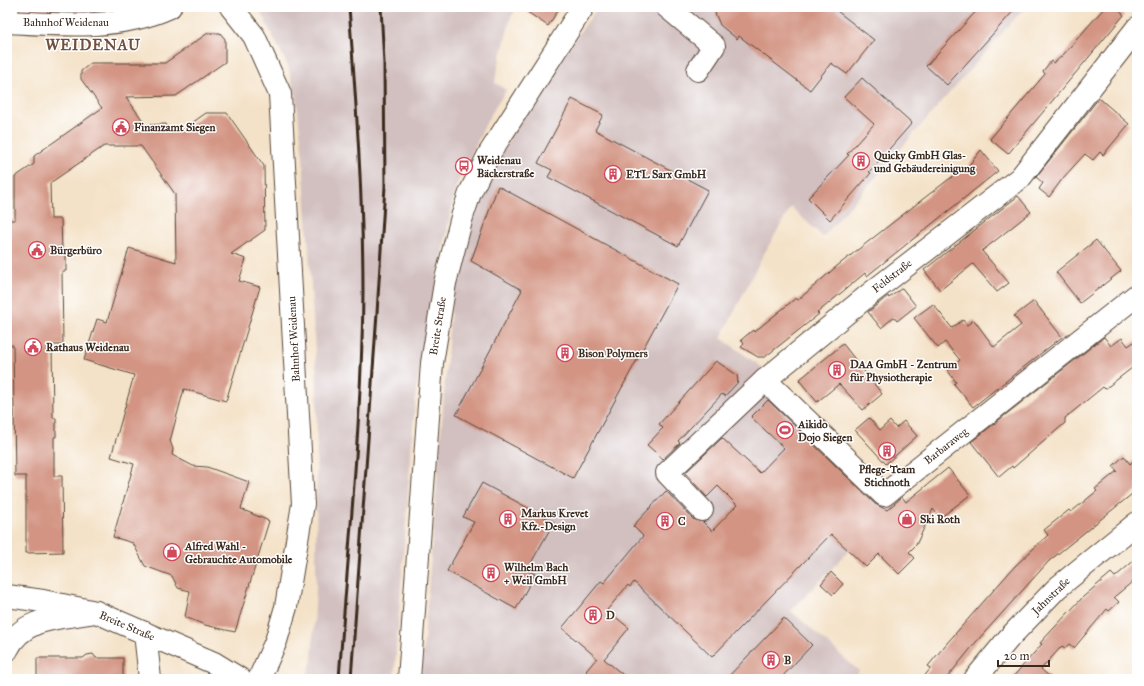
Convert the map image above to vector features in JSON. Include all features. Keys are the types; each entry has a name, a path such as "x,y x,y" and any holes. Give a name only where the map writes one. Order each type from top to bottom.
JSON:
{"street":[{"name":"Bahnhof Weidenau","path":"7,22 49,24 126,22 170,7"},
{"name":"Bahnhof Weidenau","path":"231,7 254,36 280,94 303,504 286,606 276,641 259,679"},
{"name":"Breite Straße","path":"409,679 432,363 437,326 453,251 470,193 489,154 583,7"},
{"path":"666,7 714,46 698,70"},
{"name":"Feldstraße","path":"702,510 667,473 765,380 871,293 1020,178 1137,28"},
{"name":"Barbaraweg","path":"765,380 884,495 1137,296"},
{"name":"Jahnstraße","path":"975,679 1009,638 1057,588 1137,523"},
{"name":"Breite Straße","path":"7,596 43,601 96,612 214,663 240,679"},
{"path":"7,650 11,642 23,629 39,622 96,612"},
{"path":"145,633 150,679"}],"shaded area":[{"path":"7,7 147,7 121,15 50,15 7,9"},
{"path":"260,7 517,7 511,17 496,75 495,83 506,90 488,119 456,186 416,388 394,679 306,679 312,660 316,586 317,383 303,157 296,96 288,66 260,11"},
{"path":"598,7 1025,7 823,237 791,207 761,259 721,338 763,368 751,381 889,509 791,611 859,671 855,679 421,679 451,309 460,259 472,219 501,154 531,101"}],"building":[{"path":"520,7 560,7 548,26"},
{"path":"720,7 832,7 874,40 847,74 831,63 810,90 739,36 737,39 720,25 715,13"},
{"path":"980,7 1017,7 947,85 926,66"},
{"path":"1105,7 1115,7 1124,15 1008,154 990,139 1045,74 1043,71 1051,61 1054,63 1063,55"},
{"path":"208,33 220,33 225,39 225,62 176,96 126,97 146,125 166,124 169,130 182,130 206,113 227,113 264,166 265,230 231,254 246,259 239,281 260,287 226,401 184,389 170,441 173,449 172,455 193,466 207,467 249,482 241,509 269,521 235,632 205,625 185,617 190,591 178,588 172,576 145,566 133,543 113,537 134,464 111,457 134,375 84,360 97,319 107,322 129,248 176,262 175,194 141,146 104,146 50,183 51,219 61,219 62,251 66,251 66,271 62,271 63,345 52,345 53,418 56,418 56,437 54,437 54,476 62,476 63,552 26,553 26,476 15,476 13,345 7,345 7,220 15,220 15,177 34,164 34,156 102,108 81,79 81,71 91,63 165,63"},
{"path":"862,78 912,123 869,172 871,173 830,220 808,198 849,155 847,154 874,124 844,97"},
{"path":"1099,98 1129,124 1103,155 1100,152 1093,160 1085,154 1063,178 1049,197 1039,189 1043,183 1036,177"},
{"name":"ETL Sarx GmbH","path":"572,99 603,115 595,130 708,190 678,246 548,177 552,170 538,163"},
{"path":"981,150 998,171 867,276 865,273 817,313 819,314 765,357 758,357 741,347 744,344 741,340 753,330 754,332 796,298 798,300 837,266 961,170 963,173"},
{"name":"Bison Polymers","path":"498,186 678,284 573,478 456,415 522,290 471,261"},
{"path":"1018,196 1031,212 982,251 1009,283 997,292 973,264 940,290 924,270"},
{"path":"1096,240 1121,271 1080,303 1056,272"},
{"path":"902,288 916,306 897,321 894,317 881,328 868,312 888,296 889,298"},
{"path":"1034,301 1062,337 973,407 954,384 956,382 948,371 960,360 945,342 938,348 914,318 933,304 952,328 963,320 967,325 974,320 994,347 1021,325 1014,316"},
{"path":"1104,337 1111,346 1122,338 1128,346 1137,340 1137,364 1105,389 1103,387 1065,418 1065,423 1013,468 1012,466 999,477 971,442"},
{"name":"DAA GmbH - Zentrum für Physiotherapie","path":"843,344 882,394 863,410 839,384 817,402 799,380"},
{"path":"716,361 737,375 738,382 725,396 722,394 678,441 680,443 663,459 647,445 663,428 659,424"},
{"path":"768,400 875,504 887,510 902,497 906,502 948,468 970,495 940,518 933,509 916,545 909,552 915,558 899,574 879,554 866,567 831,534 712,657 634,582 630,587 628,585 607,610 629,628 604,659 628,679 595,679 586,671 597,658 562,628 601,581 604,583 643,536 633,526 666,491 693,519 703,522 712,531 737,505 718,486 707,497 685,473 722,438 760,473 784,448 751,417"},
{"name":"Pflege-Team Stichnoth","path":"869,418 880,430 890,421 896,428 904,421 917,436 886,464 855,430"},
{"path":"1124,456 1130,464 1137,458 1137,490 1049,561 976,642 946,679 922,679 931,668 928,666 947,643 1015,566 1048,535 1044,530 1069,510 1071,512 1097,491 1095,489 1117,471 1113,466"},
{"path":"482,483 554,522 527,570 535,574 516,609 447,571 474,522 463,517"},
{"path":"1137,558 1137,578 1114,597 1119,602 1109,611 1107,609 1074,648 1069,644 1065,648 1062,646 1041,669 1052,679 1011,679 1042,644 1040,643 1083,597 1111,573 1115,577"},
{"path":"831,572 843,584 833,595 821,584"},
{"name":"B","path":"784,618 812,645 780,679 726,679"},
{"path":"93,654 96,658 123,658 123,679 37,679 37,658 83,658 87,655"}],"railway":[{"path":"339,679 354,485 360,388 363,291 363,255 357,113 349,7"},
{"path":"351,679 385,186 384,63 381,7"}],"place":[{"name":"Finanzamt Siegen","path":"121,127"},
{"name":"Quicky GmbH Glas- und Gebäudereinigung","path":"861,161"},
{"name":"Weidenau Bäckerstraße","path":"464,166"},
{"name":"ETL Sarx GmbH","path":"613,174"},
{"name":"Bürgerbüro","path":"37,250"},
{"name":"Rathaus Weidenau","path":"33,347"},
{"name":"Bison Polymers","path":"565,353"},
{"name":"DAA GmbH - Zentrum für Physiotherapie","path":"837,370"},
{"name":"Aikido Dojo Siegen","path":"785,430"},
{"name":"Pflege-Team Stichnoth","path":"887,451"},
{"name":"Markus Krevet Kfz.-Design","path":"508,519"},
{"name":"Ski Roth","path":"907,519"},
{"name":"C","path":"665,521"},
{"name":"Alfred Wahl - Gebrauchte Automobile","path":"172,552"},
{"name":"Wilhelm Bach + Weil GmbH","path":"491,573"},
{"name":"D","path":"593,615"},
{"name":"B","path":"771,660"}],"district":[{"name":"WEIDENAU","path":"93,45"}]}
